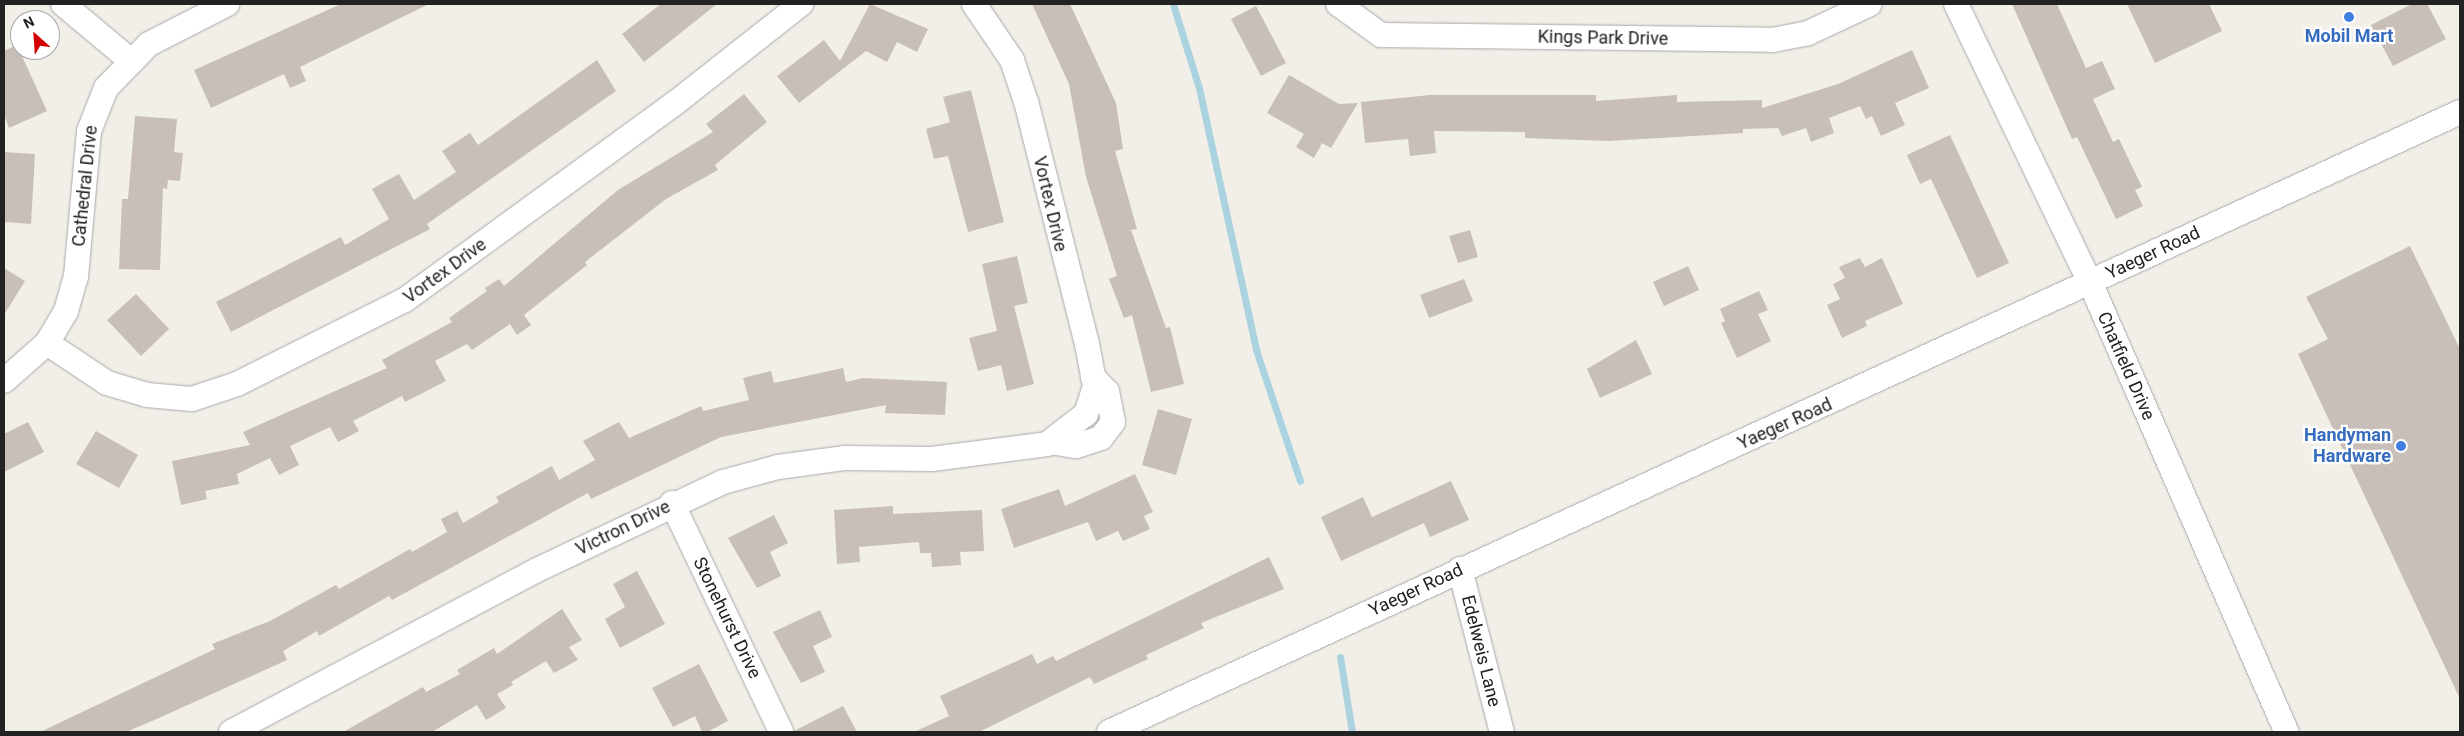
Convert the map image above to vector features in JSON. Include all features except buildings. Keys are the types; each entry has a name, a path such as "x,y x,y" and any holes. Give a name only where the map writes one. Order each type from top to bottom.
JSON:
{"street":[{"path":"63,4 131,60"},
{"name":"Cathedral Drive","path":"4,381 47,343 66,311 76,277 96,108 106,88 131,60 166,33 227,4"},
{"name":"Vortex Drive","path":"47,343 107,384 147,395 192,399 237,384 406,300 674,104 800,4"},
{"name":"Vortex Drive","path":"974,4 1012,60 1026,102 1093,377 1086,414"},
{"name":"Kings Park Drive","path":"1338,4 1381,34 1774,40 1808,32 1870,4"},
{"name":"Chatfield Drive","path":"1956,4 2090,282 2287,732"},
{"name":"Yaeger Road","path":"1109,732 1460,569 2460,112"},
{"name":"Victron Drive","path":"232,732 672,503 778,467 845,458 932,459 1050,442 1076,446 1100,438 1113,422 1107,392 1093,377"},
{"name":"Victron Drive","path":"1050,442 1086,414"},
{"name":"Stonehurst Drive","path":"672,503 781,732"},
{"name":"Edelweis Lane","path":"1460,569 1502,732"}],"waterway":[{"path":"1173,4 1199,88 1256,350 1300,481"},
{"path":"1340,657 1352,732"}],"place":[{"name":"Mobil Mart","path":"2349,17"},
{"name":"Handyman Hardware","path":"2401,446"}]}
